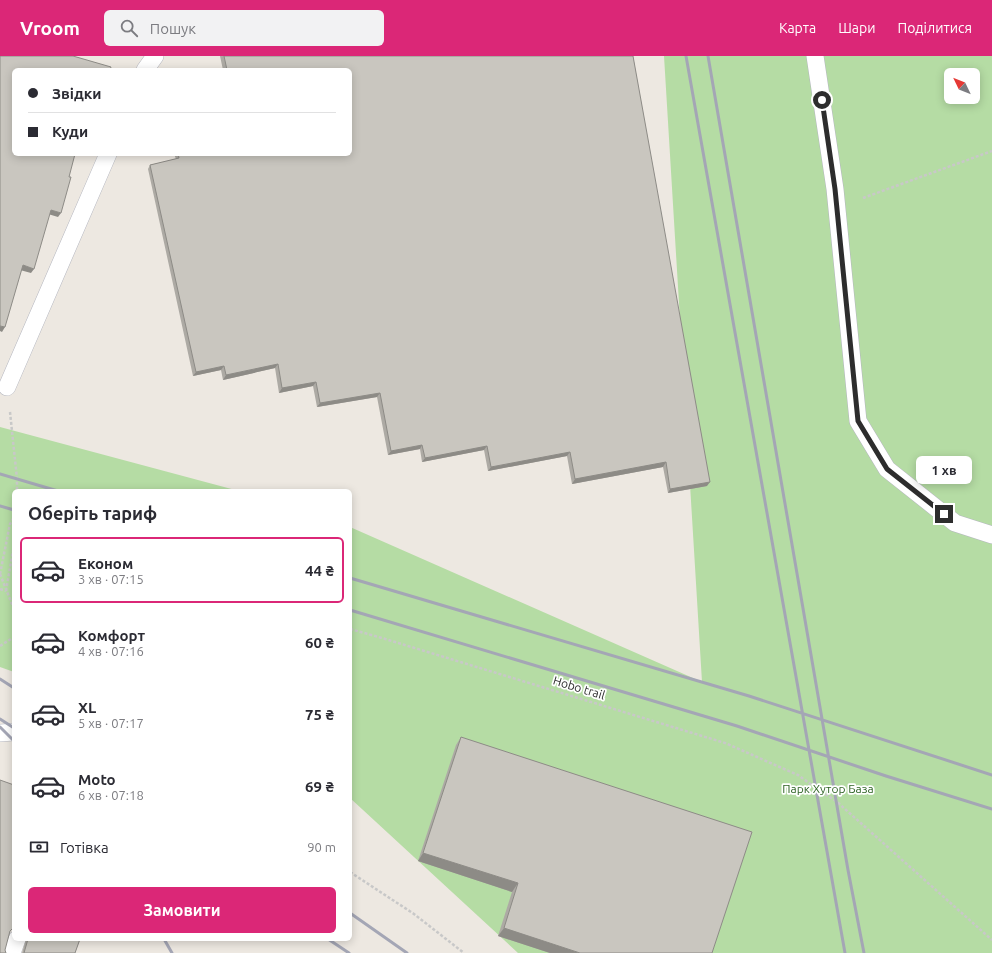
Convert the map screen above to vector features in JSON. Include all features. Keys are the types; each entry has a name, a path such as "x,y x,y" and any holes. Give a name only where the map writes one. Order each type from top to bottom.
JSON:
{"lane":[{"path":"146,68 155,56"},
{"path":"815,56 837,207 858,421 887,469 955,523 992,535"},
{"path":"7,387 107,156"},
{"path":"0,733 12,732"},
{"path":"12,953 16,941"}],"path":[{"path":"837,207 992,151"},
{"path":"7,387 17,489"},
{"path":"12,520 0,574 12,604"},
{"path":"6,591 12,556"},
{"path":"0,589 6,591"},
{"name":"Hobo trail","path":"352,630 725,743 798,774 836,801 992,940"},
{"path":"0,646 12,638"},
{"path":"352,873 414,914 464,953"}],"green space":[{"name":"Парк Хутор База","path":"664,56 992,56 992,953 518,953 352,800 352,528 702,682"},
{"path":"0,427 232,489 12,489 12,671 0,667"}],"building":[{"path":"0,56 73,56 111,67 12,68 12,156 74,156 69,177 71,177 61,213 51,210 34,269 23,265 5,327 0,326"},
{"path":"224,56 633,56 710,482 670,489 666,462 575,479 570,452 491,467 487,446 425,458 422,445 391,451 380,393 320,403 316,382 282,388 278,364 226,375 224,366 196,372 150,165 179,158 178,156 352,156 352,68 227,68"},
{"path":"461,737 752,832 712,953 580,953 504,928 518,883 423,853"},
{"path":"0,780 12,784 12,929 10,931 5,950 6,953 0,953"},
{"path":"27,941 79,941 75,953 24,953"}],"railway":[{"path":"686,56 845,953"},
{"path":"708,56 848,870 864,953"},
{"path":"0,474 51,489"},
{"path":"0,506 12,509"},
{"path":"352,579 749,696 992,775"},
{"path":"352,611 737,726 886,776 992,809"},
{"path":"0,679 12,687"},
{"path":"0,719 12,727"},
{"path":"0,727 12,739"},
{"path":"352,914 407,953"},
{"path":"165,941 172,953"},
{"path":"331,941 349,953"}],"route":[{"path":"822,100 835,189 858,421 887,469 944,514"}]}
